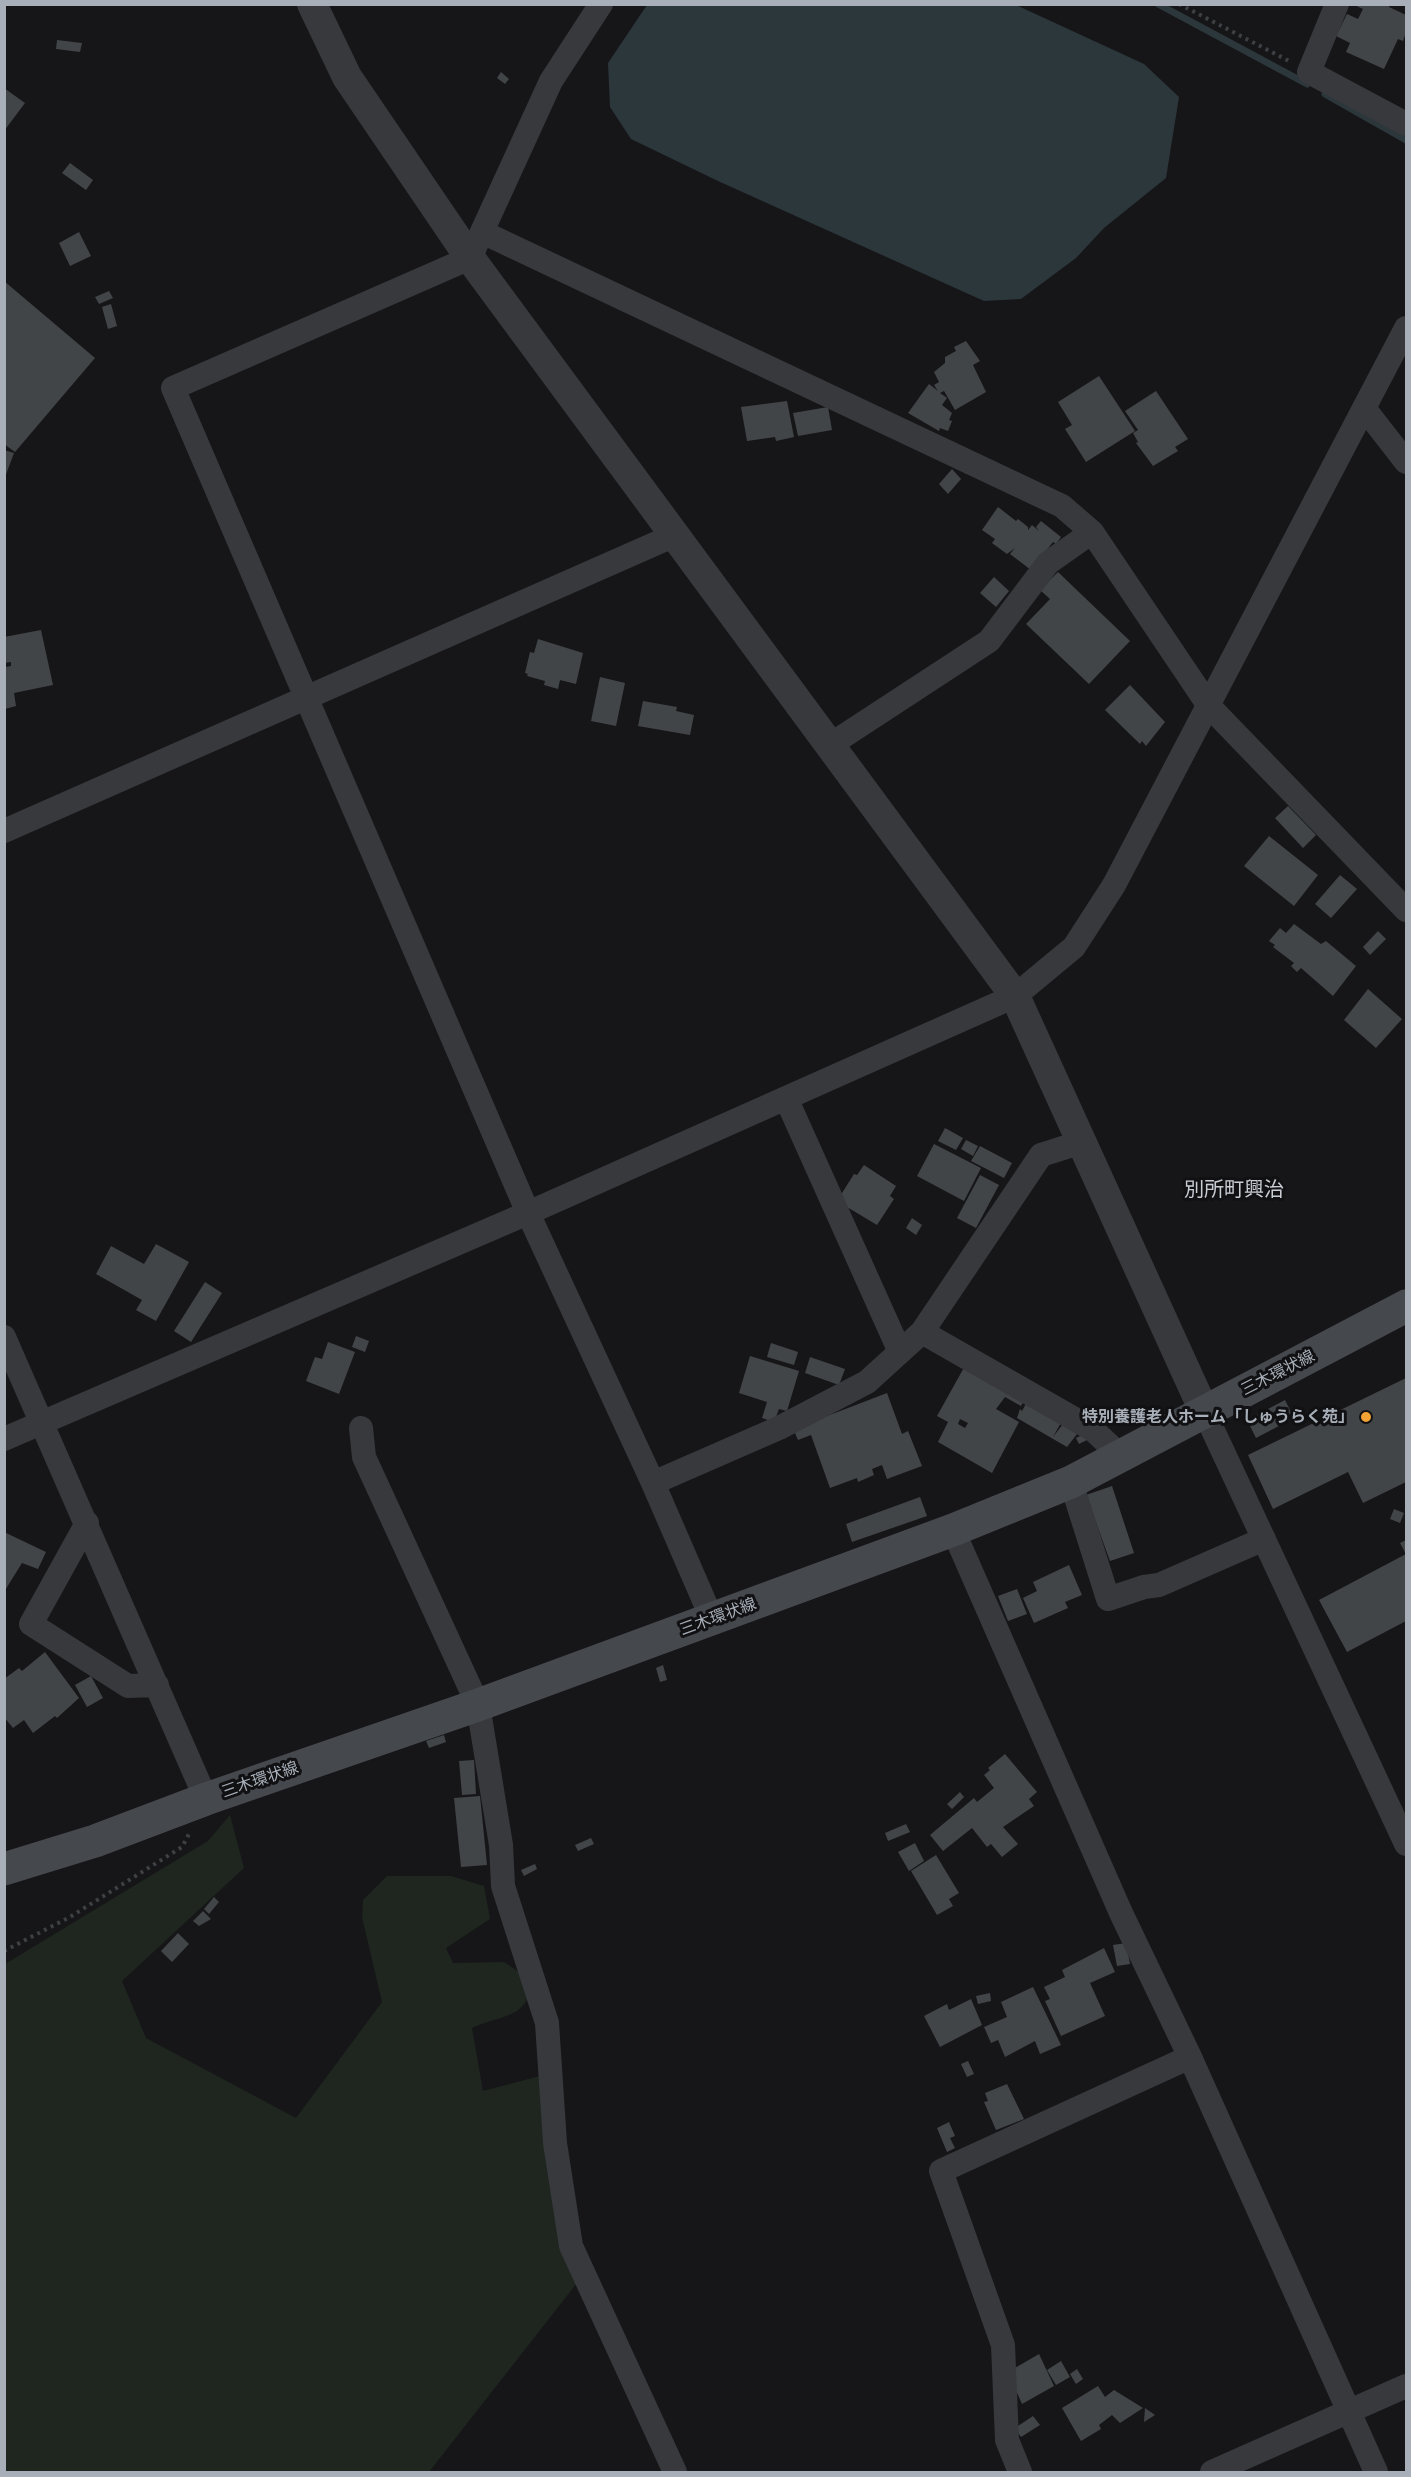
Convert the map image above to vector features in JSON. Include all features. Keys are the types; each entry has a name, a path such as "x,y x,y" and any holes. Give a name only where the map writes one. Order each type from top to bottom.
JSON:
{"main road":[{"name":"三木環状線","path":"4,1869 95,1841 206,1799 478,1705 953,1530 1071,1482 1407,1306"}],"street":[{"path":"312,4 347,77 476,245 675,535 1016,996 1204,1411 1407,1844"},
{"path":"602,4 551,81 476,245 173,388 528,1213 653,1484 712,1619"},
{"path":"1338,4 1309,72 1407,124"},
{"path":"476,245 1062,506 1092,532 1209,706 1407,910"},
{"path":"4,1438 528,1213 1016,996 1074,946 1114,885 1407,328"},
{"path":"1364,408 1407,462"},
{"path":"830,745 989,641 1048,563 1092,532"},
{"path":"4,831 675,535"},
{"path":"786,1098 900,1352"},
{"path":"653,1484 780,1428 867,1382 922,1332 1041,1155 1082,1142"},
{"path":"922,1332 1092,1429 1121,1456"},
{"path":"4,1337 206,1799"},
{"path":"361,1428 364,1457 478,1705 501,1845 503,1886 546,2023 555,2143 572,2246 675,2472"},
{"path":"1071,1482 1108,1599 1144,1587 1159,1585 1264,1539"},
{"path":"87,1523 31,1624 128,1686 157,1685"},
{"path":"953,1530 1121,1913 1190,2056 1376,2472"},
{"path":"1020,2472 1007,2440 1003,2345 940,2171 1190,2056"},
{"path":"1212,2472 1407,2385"}],"path":[{"path":"1179,4 1309,72"},
{"path":"4,1951 70,1917 182,1847 206,1799"}],"shaded area":[{"path":"647,5 1016,5 1144,64 1179,97 1166,178 1104,228 1076,258 1021,299 984,301 718,181 631,139 610,107 608,63"},
{"path":"230,1815 244,1868 122,1981 146,2038 296,2118 382,2002 362,1917 363,1900 387,1876 451,1876 484,1886 490,1919 446,1948 453,1963 504,1962 530,1979 530,1992 520,2008 513,2013 472,2028 483,2091 540,2076 577,2283 429,2472 5,2472 5,1964 208,1841"}],"building":[{"path":"1352,4 1390,4 1389,7 1406,15 1406,32 1403,41 1398,39 1384,69 1346,52 1350,43 1336,36 1347,14 1358,19 1363,9"},
{"path":"57,40 82,43 80,52 56,49"},
{"path":"501,72 509,79 505,84 497,78"},
{"path":"4,88 25,103 4,131"},
{"path":"70,163 93,180 86,190 62,173"},
{"path":"79,232 91,256 70,266 59,243"},
{"path":"4,281 95,358 15,452 4,444"},
{"path":"109,291 113,298 99,304 95,297"},
{"path":"111,304 117,326 108,329 102,307"},
{"path":"966,341 980,361 973,365 986,392 955,410 944,391 940,393 947,398 942,405 952,413 949,420 952,421 948,431 940,428 939,431 908,413 929,384 938,391 934,385 939,382 934,372 945,363 945,357 956,351 954,347"},
{"path":"1099,376 1135,431 1086,462 1065,429 1072,425 1058,402"},
{"path":"1156,391 1188,439 1175,447 1178,451 1153,466 1136,443 1138,442 1133,433 1138,430 1125,411"},
{"path":"787,401 794,437 776,441 775,437 747,441 741,407"},
{"path":"828,407 832,430 798,436 793,413"},
{"path":"4,450 14,453 5,477 4,477"},
{"path":"952,469 961,479 948,494 939,484"},
{"path":"998,507 1016,521 1018,519 1028,527 1028,530 1032,525 1039,531 1036,527 1041,521 1061,537 1056,544 1053,542 1031,570 1010,554 1015,548 1007,554 992,543 995,539 982,530"},
{"path":"1058,572 1130,641 1089,684 1026,624 1050,599 1040,590"},
{"path":"994,577 1009,591 996,607 980,593"},
{"path":"41,630 53,685 14,693 16,706 5,709 5,667 11,666 11,662 4,663 4,637"},
{"path":"538,639 583,653 576,684 560,680 558,689 544,685 545,681 527,676 528,674 525,673 530,652 534,653"},
{"path":"600,677 625,683 616,726 591,721"},
{"path":"1130,685 1165,722 1146,746 1142,741 1140,744 1105,710"},
{"path":"643,701 677,707 676,711 694,715 690,735 638,726"},
{"path":"1288,806 1316,835 1303,848 1275,818"},
{"path":"1269,836 1318,875 1294,906 1244,866"},
{"path":"1340,875 1357,889 1331,918 1315,904"},
{"path":"1294,924 1321,944 1326,941 1356,966 1333,996 1301,968 1297,972 1291,966 1294,963 1273,947 1275,945 1269,941 1280,928 1286,933"},
{"path":"1378,931 1386,939 1370,955 1363,947"},
{"path":"1368,989 1402,1019 1376,1048 1344,1020"},
{"path":"945,1128 963,1138 956,1150 938,1141"},
{"path":"966,1140 978,1146 973,1156 961,1149"},
{"path":"934,1144 981,1168 964,1201 917,1176"},
{"path":"980,1146 1012,1163 1004,1178 971,1161"},
{"path":"864,1165 896,1186 890,1196 894,1199 877,1225 837,1201 854,1174 857,1175"},
{"path":"980,1175 999,1185 976,1228 957,1218"},
{"path":"912,1218 922,1225 916,1235 906,1228"},
{"path":"156,1244 189,1262 156,1321 136,1310 142,1300 96,1274 111,1246 144,1264"},
{"path":"205,1282 222,1293 191,1342 174,1331"},
{"path":"356,1336 369,1341 365,1352 352,1347"},
{"path":"328,1342 355,1352 339,1394 306,1381 315,1357 322,1359"},
{"path":"771,1343 798,1352 794,1365 767,1357"},
{"path":"750,1356 799,1371 787,1411 779,1409 774,1422 762,1418 767,1402 739,1393"},
{"path":"810,1357 845,1369 839,1385 805,1373"},
{"path":"966,1364 1026,1396 1021,1406 1005,1397 996,1409 1019,1422 992,1473 938,1442 948,1422 937,1416","holes":["960,1419 968,1423 965,1428 958,1424"]},
{"name":"特別養護老人ホーム「しゅうらく苑」","path":"1406,1378 1406,1482 1363,1503 1348,1472 1273,1509 1248,1455"},
{"path":"887,1393 902,1434 908,1431 922,1466 887,1479 882,1465 872,1469 874,1475 858,1482 857,1478 830,1488 811,1435 798,1440 792,1426 822,1418"},
{"path":"1028,1400 1063,1419 1053,1437 1063,1424 1077,1434 1067,1447 1017,1418 1020,1409 1022,1411"},
{"path":"1285,1400 1294,1418 1256,1438 1247,1420"},
{"path":"1084,1434 1087,1440 1079,1444 1076,1438"},
{"path":"1112,1486 1134,1553 1110,1561 1086,1495"},
{"path":"920,1497 927,1516 852,1542 846,1524"},
{"path":"1394,1509 1404,1513 1400,1523 1390,1519"},
{"path":"4,1532 46,1552 38,1569 22,1563 4,1592"},
{"path":"1406,1540 1406,1554 1400,1543"},
{"path":"1406,1554 1406,1621 1347,1652 1319,1600"},
{"path":"1069,1565 1082,1595 1065,1602 1068,1608 1034,1623 1023,1598 1037,1591 1033,1582"},
{"path":"1017,1589 1027,1614 1008,1621 998,1596"},
{"path":"45,1652 79,1698 57,1718 55,1716 33,1733 24,1720 13,1728 4,1717 4,1679 19,1668 22,1671"},
{"path":"663,1665 667,1680 660,1682 656,1668"},
{"path":"91,1676 103,1698 87,1707 75,1685"},
{"path":"444,1735 446,1742 429,1748 426,1741"},
{"path":"1005,1754 1037,1792 1029,1799 1034,1806 1003,1827 1018,1844 1002,1857 991,1844 987,1847 972,1828 943,1851 930,1835 974,1798 977,1802 994,1788 984,1775 990,1770 988,1768"},
{"path":"474,1760 476,1794 462,1795 459,1761"},
{"path":"960,1792 964,1797 952,1809 947,1804"},
{"path":"480,1796 487,1865 461,1867 454,1798"},
{"path":"906,1824 910,1832 888,1841 885,1833"},
{"path":"591,1838 594,1844 578,1851 575,1845"},
{"path":"915,1843 924,1861 909,1871 898,1852"},
{"path":"936,1855 959,1893 949,1899 953,1906 937,1915 911,1871"},
{"path":"535,1864 537,1869 524,1876 521,1870"},
{"path":"214,1897 219,1902 209,1914 204,1909"},
{"path":"203,1911 211,1919 199,1926 193,1921"},
{"path":"178,1933 189,1944 172,1962 161,1951"},
{"path":"1126,1943 1130,1964 1117,1966 1113,1945"},
{"path":"1104,1948 1115,1972 1090,1983 1105,2016 1061,2036 1045,2001 1050,1999 1044,1987 1065,1977 1062,1970"},
{"path":"1033,1987 1061,2045 1040,2054 1035,2041 1005,2057 998,2040 991,2043 984,2027 1007,2017 1001,2002"},
{"path":"990,1993 991,2001 978,2004 976,1996"},
{"path":"971,1999 982,2025 940,2047 924,2016 947,2004 949,2010"},
{"path":"968,2061 974,2074 967,2077 961,2064"},
{"path":"1007,2084 1024,2119 996,2130 984,2102 988,2101 985,2093"},
{"path":"949,2122 955,2136 950,2138 955,2148 947,2152 937,2128"},
{"path":"1039,2354 1054,2386 1022,2404 1008,2372"},
{"path":"1061,2361 1070,2377 1056,2385 1047,2370"},
{"path":"1077,2369 1083,2379 1076,2384 1070,2374"},
{"path":"1098,2386 1105,2397 1114,2390 1143,2408 1120,2423 1112,2415 1099,2425 1101,2429 1081,2441 1062,2408"},
{"path":"1145,2408 1155,2415 1144,2422"},
{"path":"1033,2416 1040,2425 1021,2437 1015,2428"}],"waterway":[{"path":"1158,4 1307,84"},
{"path":"1325,94 1406,140"}],"place":[{"name":"特別養護老人ホーム「しゅうらく苑」","path":"1366,1417"}],"district":[{"name":"別所町興治","path":"1234,1190"}]}
